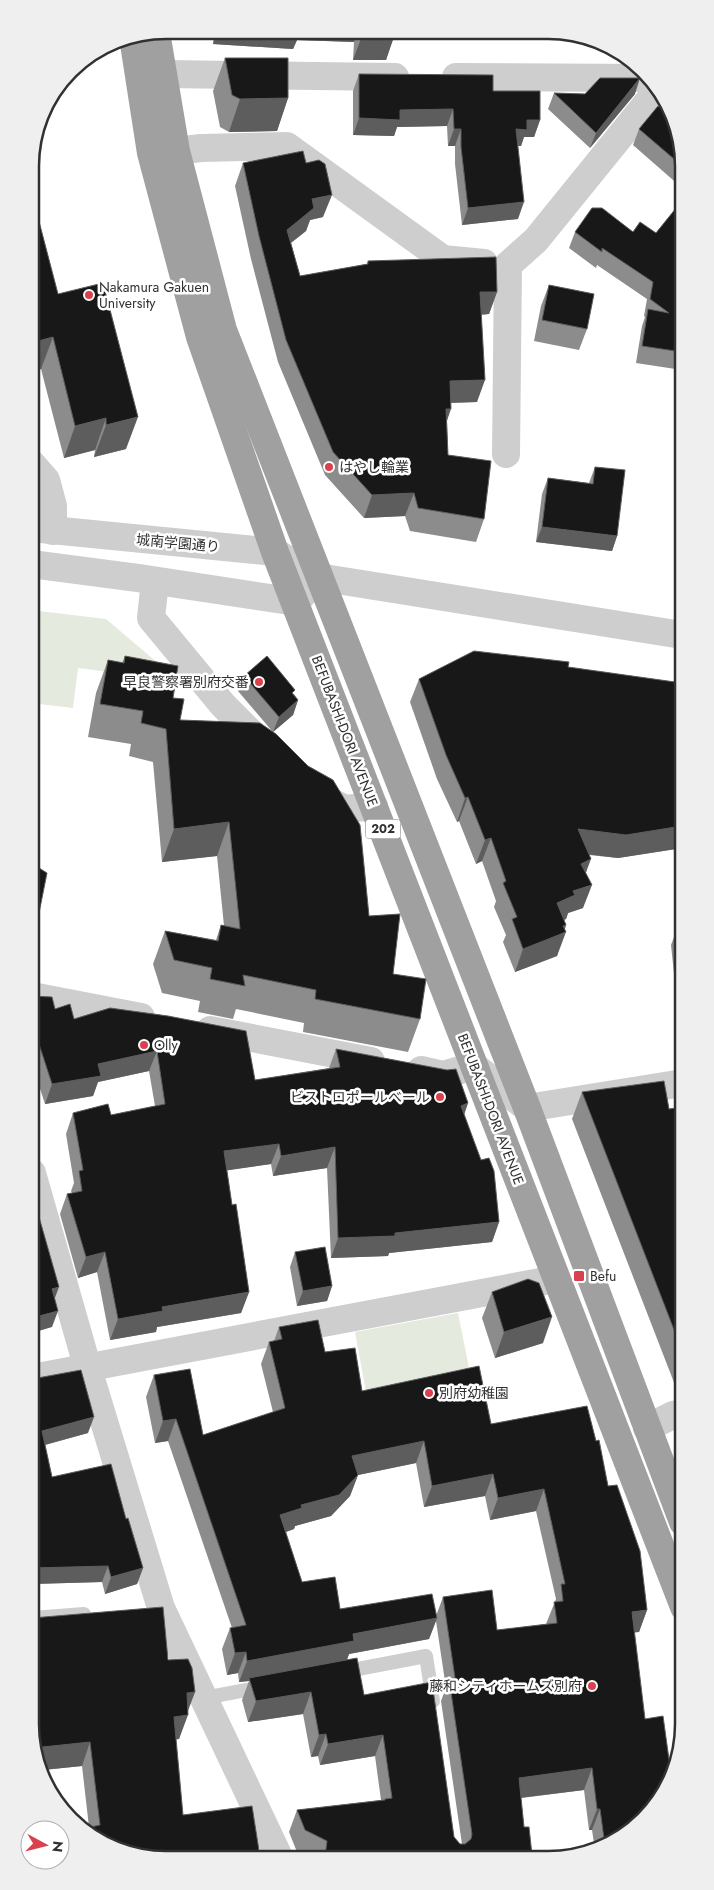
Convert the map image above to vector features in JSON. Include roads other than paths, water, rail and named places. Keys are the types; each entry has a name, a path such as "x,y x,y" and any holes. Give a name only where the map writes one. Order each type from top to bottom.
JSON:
{"highway":[{"name":"202","path":"157,39 176,151 223,330 527,1108 675,1501"},
{"name":"BEFUBASHI-DORI AVENUE","path":"134,43 151,153 200,337 276,552 675,1584"}],"street":[{"path":"164,74 640,78"},
{"path":"506,454 508,265 536,240 653,95"},
{"path":"176,151 201,148 287,146 443,258 508,265"},
{"path":"39,472 46,480 53,506 42,530"},
{"name":"城南学園通り","path":"42,530 276,552 318,577"},
{"path":"39,565 296,602 318,577 675,634"},
{"path":"155,581 151,618 223,705 307,788 345,809 374,806"},
{"path":"39,997 443,1074 474,1066 527,1108 675,1084"},
{"path":"39,1198 156,1609 204,1698 276,1851"},
{"path":"39,1377 556,1279"},
{"path":"647,1428 675,1414"}],"lane":[{"path":"39,1618 102,1613"},
{"path":"330,1674 426,1656 434,1713"},
{"path":"204,1698 272,1685"}],"place":[{"name":"Nakamura Gakuen University","path":"89,295"},
{"name":"はやし輪業","path":"329,467"},
{"name":"早良警察署別府交番","path":"259,682"},
{"name":"Olly","path":"144,1045"},
{"name":"ビストロポールべール","path":"440,1097"},
{"name":"Befu","path":"579,1276"},
{"name":"別府幼稚園","path":"429,1393"},
{"name":"藤和シティホームズ別府","path":"592,1686"}]}
